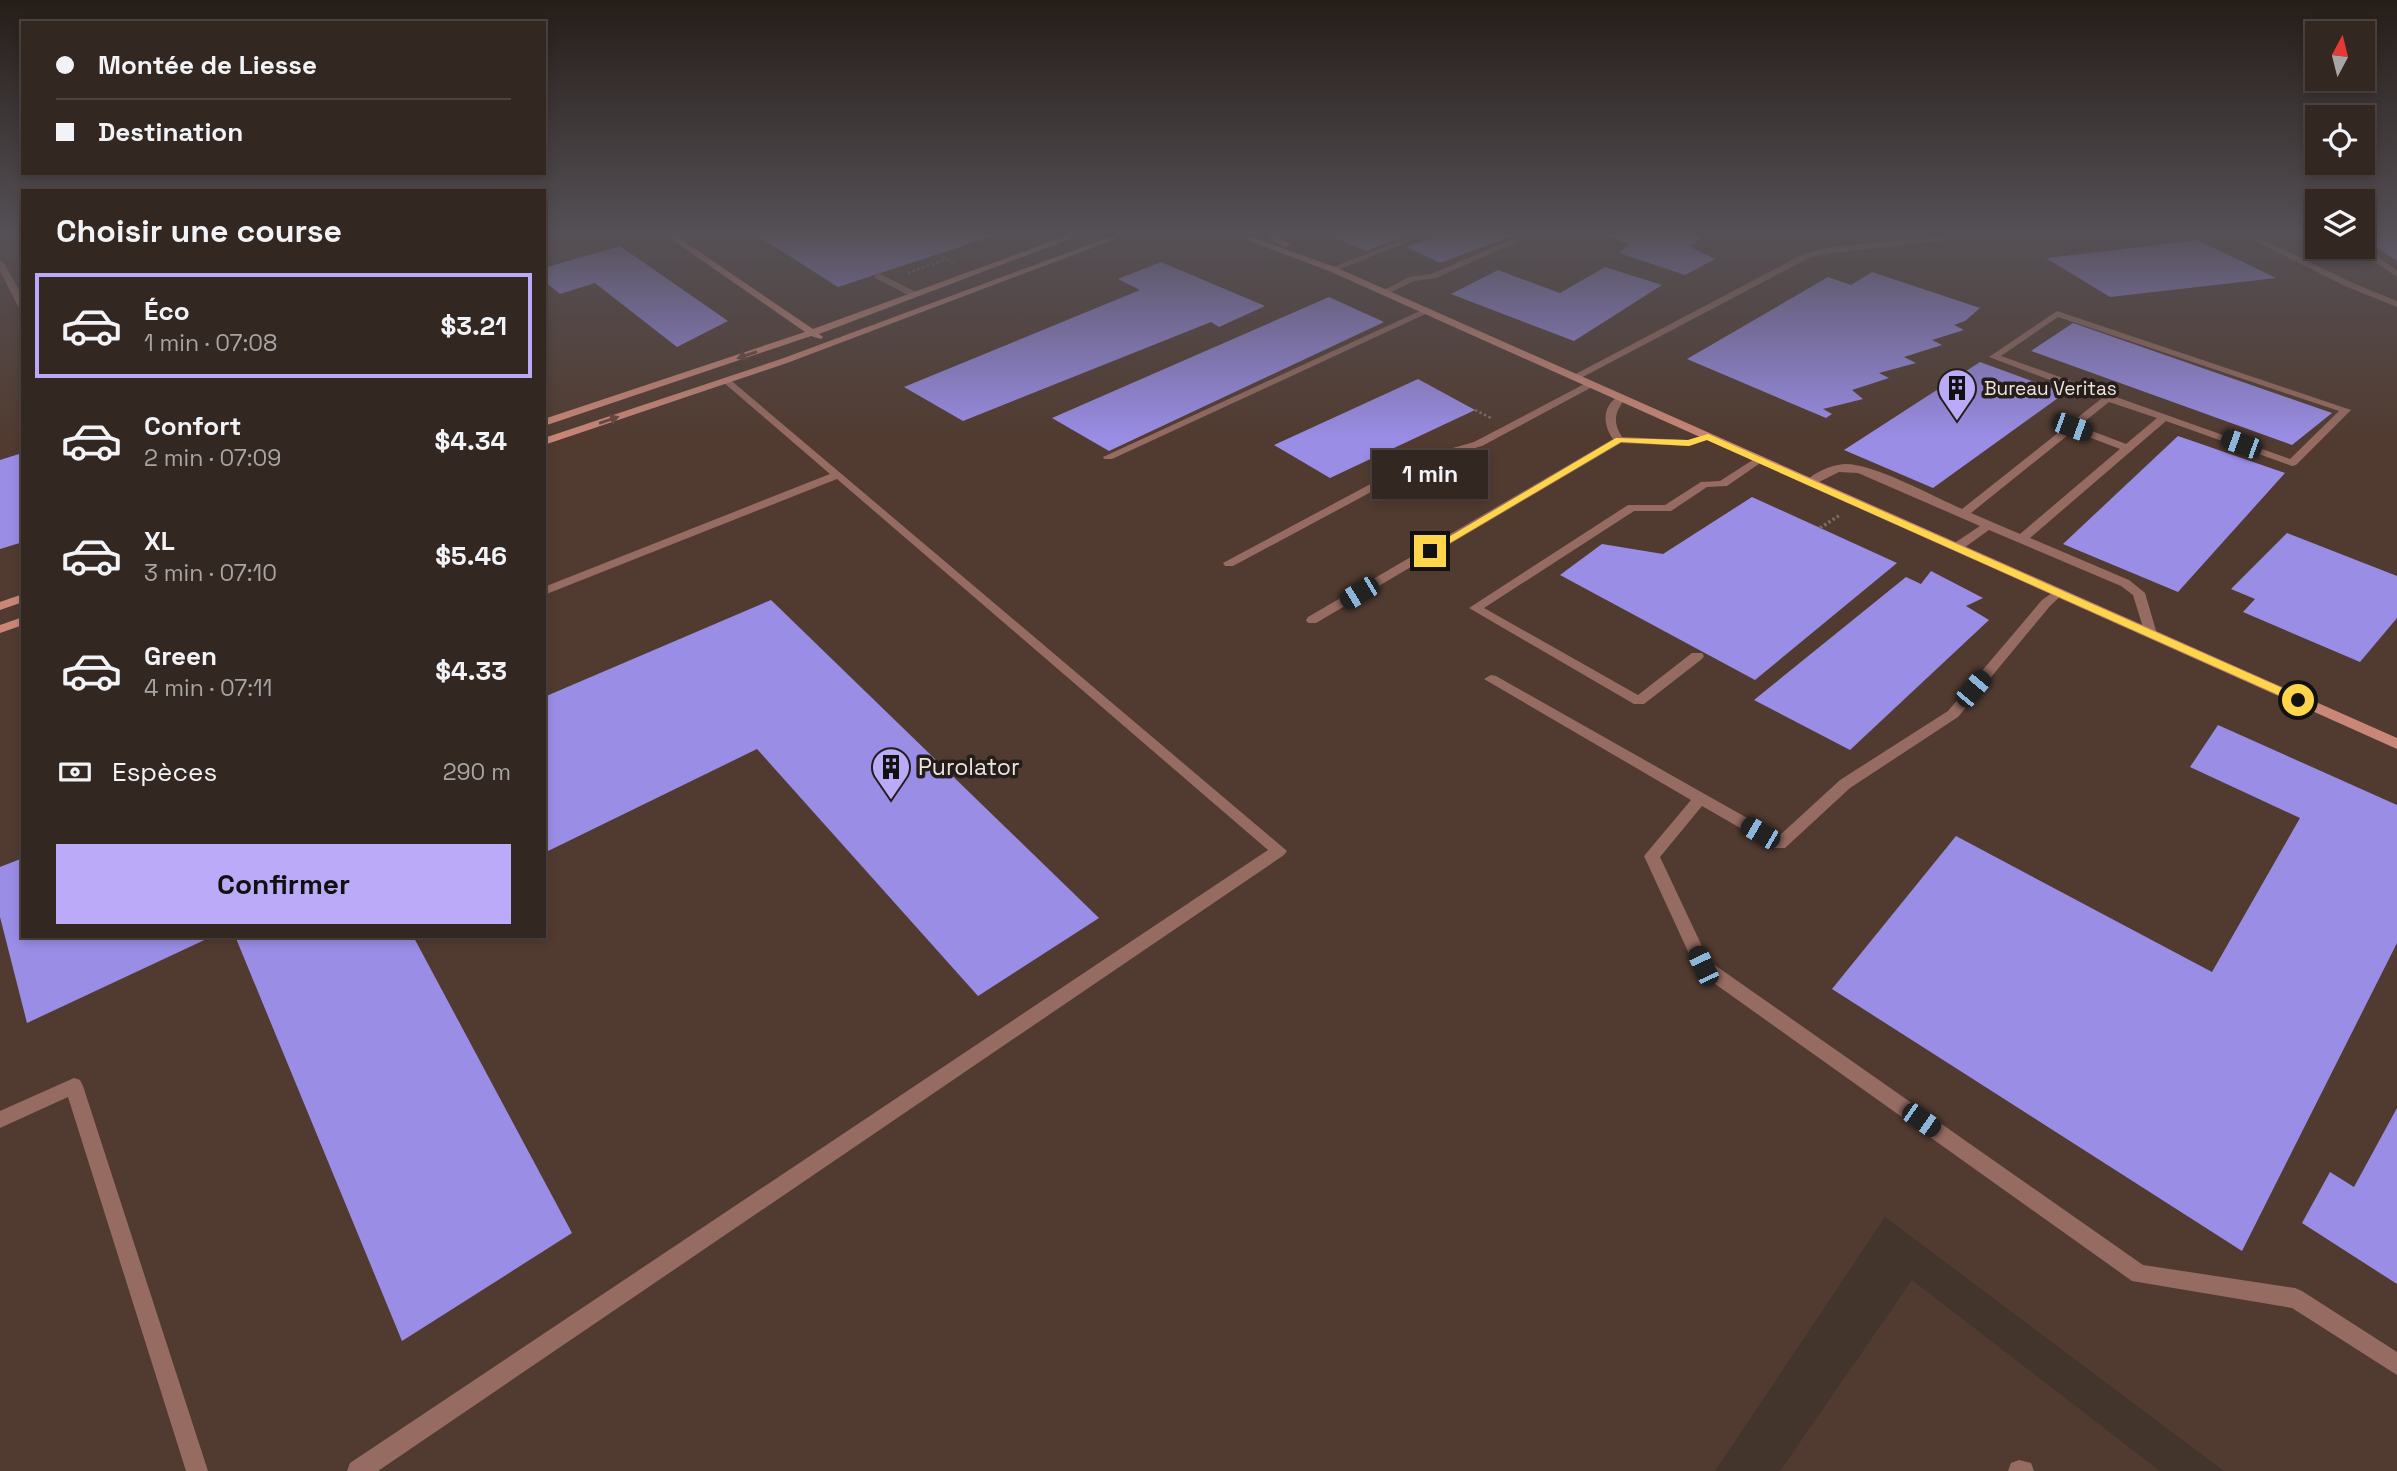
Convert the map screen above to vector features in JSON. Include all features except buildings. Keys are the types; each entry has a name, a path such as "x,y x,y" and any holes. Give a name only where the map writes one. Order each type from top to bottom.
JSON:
{"street":[{"path":"768,303 827,344"},
{"path":"546,422 894,303"},
{"path":"546,441 727,380 939,303"},
{"path":"1408,303 2397,744"},
{"path":"1575,377 1717,303"},
{"path":"1108,457 1427,311"},
{"path":"2057,314 2346,410 2292,463 2164,417 1994,356 2057,314"},
{"path":"358,1471 1279,851 727,380"},
{"path":"1230,563 1425,459 1478,444 1590,384"},
{"path":"1619,440 1614,434 1610,412 1611,406 1621,398"},
{"path":"1963,514 2109,398"},
{"path":"2022,540 2164,417"},
{"path":"2072,427 2128,447"},
{"path":"1312,620 1619,440 1689,443 1708,437"},
{"path":"1697,656 1639,701 1475,608 1632,507 1667,509 1705,484 1723,484 1759,459"},
{"path":"1811,482 1833,468 1849,467 1868,472 2126,583 2139,593 2151,634"},
{"path":"546,590 838,475"},
{"path":"1957,547 1987,525"},
{"path":"1491,679 1780,844 1844,784 1953,713 2046,603 2058,593"},
{"path":"0,606 21,599"},
{"path":"0,629 21,622"},
{"path":"1700,799 1652,856 1703,966 2139,1274 2295,1298 2397,1364"},
{"path":"0,1120 74,1086 197,1471"}],"path":[{"path":"1820,528 1844,512"}],"shaded area":[{"path":"0,303 21,303 21,938 546,938 546,303 2397,303 2397,1471 2224,1471 1885,1217 1715,1471 0,1471"},
{"path":"1912,1280 2160,1471 1780,1471"}],"place":[{"name":"Bureau Veritas","path":"1957,422"},
{"name":"Purolator","path":"891,801"}],"route":[{"path":"1430,551 1619,440 1689,443 1708,437 2298,700"}]}
